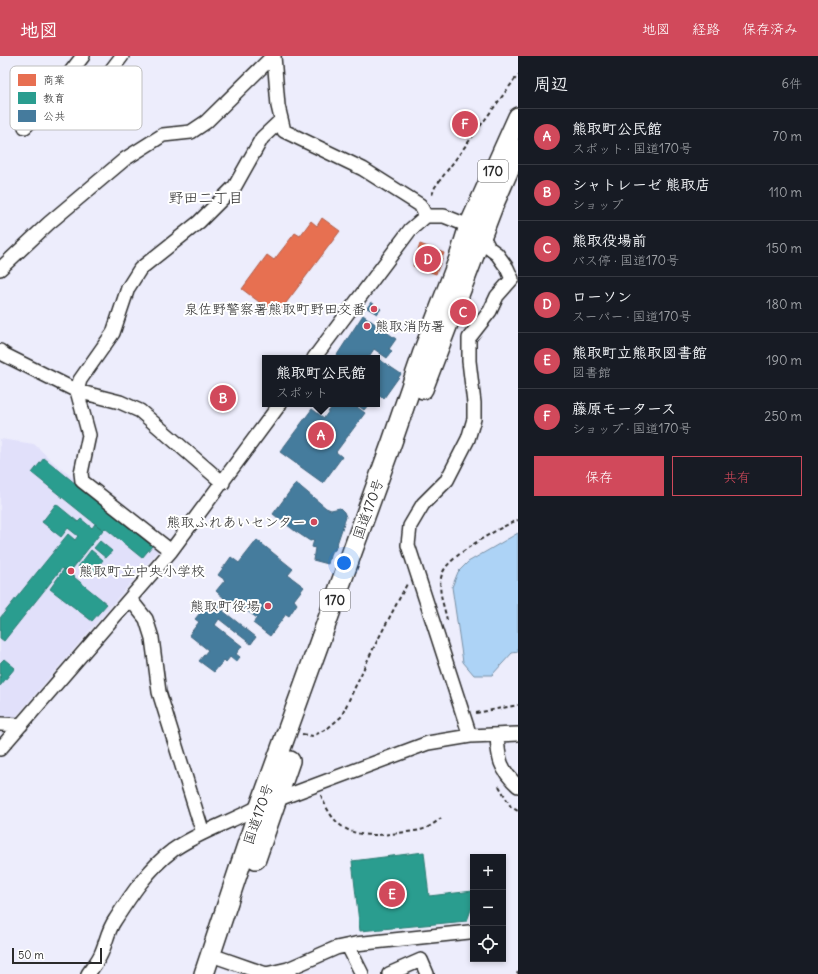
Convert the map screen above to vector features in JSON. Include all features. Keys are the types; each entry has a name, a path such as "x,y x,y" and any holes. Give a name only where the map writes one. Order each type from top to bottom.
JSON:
{"highway":[{"name":"国道170号","path":"204,974 269,803 299,734 423,388 475,230 518,117"},
{"name":"国道170号","path":"217,966 269,803 422,355 458,261 518,149"}],"street":[{"path":"75,66 83,56"},
{"path":"114,66 122,56"},
{"path":"274,56 280,121 284,132 363,169 420,205 426,216"},
{"path":"0,269 49,223 125,159 163,135 191,132 206,122 274,56"},
{"path":"171,552 82,481 81,472 89,435 78,391 80,380 113,332 128,288 140,269 199,222 235,186 262,138 280,121"},
{"path":"316,355 410,230 426,216 444,216 475,230 489,248 496,254 515,280 497,296 490,311 469,338 469,361 474,403 474,419 468,438 447,480 423,504 410,526 408,545 470,736"},
{"path":"0,351 78,391 120,402 140,411 223,483"},
{"path":"0,749 171,552 278,407"},
{"path":"130,599 146,619 152,638 159,692 203,833"},
{"path":"0,724 21,725"},
{"path":"88,974 100,957 113,922 133,891 156,865 173,850 203,833 235,820 269,803 428,743 470,736 518,734"},
{"path":"497,735 498,757 506,776 518,786"},
{"path":"217,966 266,974 289,971 336,948 469,932"},
{"path":"348,946 362,974"},
{"path":"389,974 421,960 427,974"}],"path":[{"path":"432,195 435,187 518,75"},
{"path":"447,624 440,587 443,572 454,557 508,524 518,520"},
{"path":"299,734 313,736 328,728 341,717 372,651 415,568"},
{"path":"474,714 518,705"},
{"path":"317,784 331,815 341,826 352,833 379,836 428,829 442,818"},
{"path":"499,785 511,808 518,811"}],"shaded area":[{"name":"熊取町立中央小学校","path":"0,439 34,444 52,461 160,549 13,720 0,720"},
{"path":"518,533 518,652 512,653 492,675 474,675 463,662 452,587 458,572 468,562"}],"building: 商業":[{"path":"322,218 340,231 280,311 278,310 275,314 242,289 267,255 274,260 295,233 300,236 311,221 317,226"},
{"path":"420,244 444,253 436,274 413,266"}],"building: 教育":[{"path":"44,458 152,546 142,558 105,528 103,530 32,473"},
{"path":"56,504 78,522 81,519 92,528 95,524 103,530 69,573 62,568 4,641 0,638 0,618 68,534 75,540 78,536 68,528 61,537 42,522"},
{"path":"100,541 112,551 106,558 94,548"},
{"path":"91,550 103,560 90,576 78,567"},
{"path":"64,569 107,604 92,621 50,589"},
{"path":"4,659 15,668 0,686 0,663"},
{"path":"424,852 429,896 470,891 470,912 467,921 360,931 352,861"}],"building: 公共":[{"name":"泉佐野警察署熊取町野田交番","path":"371,302 381,309 377,314 367,308"},
{"name":"熊取消防署","path":"363,315 396,339 389,349 392,351 387,358 374,349 370,355 337,355"},
{"path":"380,360 401,374 384,398 380,396"},
{"path":"332,407 357,407 365,413 336,452 342,457 323,483 280,452 312,409 324,418"},
{"name":"熊取ふれあいセンター","path":"296,483 326,508 331,510 340,508 346,517 335,550 331,552 328,564 313,560 315,548 312,547 314,540 310,541 273,514"},
{"name":"熊取町役場","path":"257,540 293,569 288,575 304,587 294,600 297,604 289,616 286,614 270,636 253,623 257,618 232,600 223,611 256,637 251,644 219,619 215,625 242,646 236,654 240,657 236,662 230,657 226,662 224,660 214,672 199,661 208,650 189,635 199,622 195,619 205,607 212,613 224,598 216,591 225,580 218,575 231,557 239,563"}],"place":[{"name":"藤原モータース","path":"465,124"},
{"name":"ローソン","path":"428,259"},
{"name":"泉佐野警察署熊取町野田交番","path":"374,309"},
{"name":"熊取役場前","path":"463,312"},
{"name":"熊取消防署","path":"367,326"},
{"name":"シャトレーゼ 熊取店","path":"223,398"},
{"name":"熊取町公民館","path":"321,435"},
{"name":"熊取ふれあいセンター","path":"314,522"},
{"name":"熊取町立中央小学校","path":"71,571"},
{"name":"熊取町役場","path":"268,606"},
{"name":"熊取町立熊取図書館","path":"392,894"}],"district":[{"name":"野田二丁目","path":"206,198"}]}
